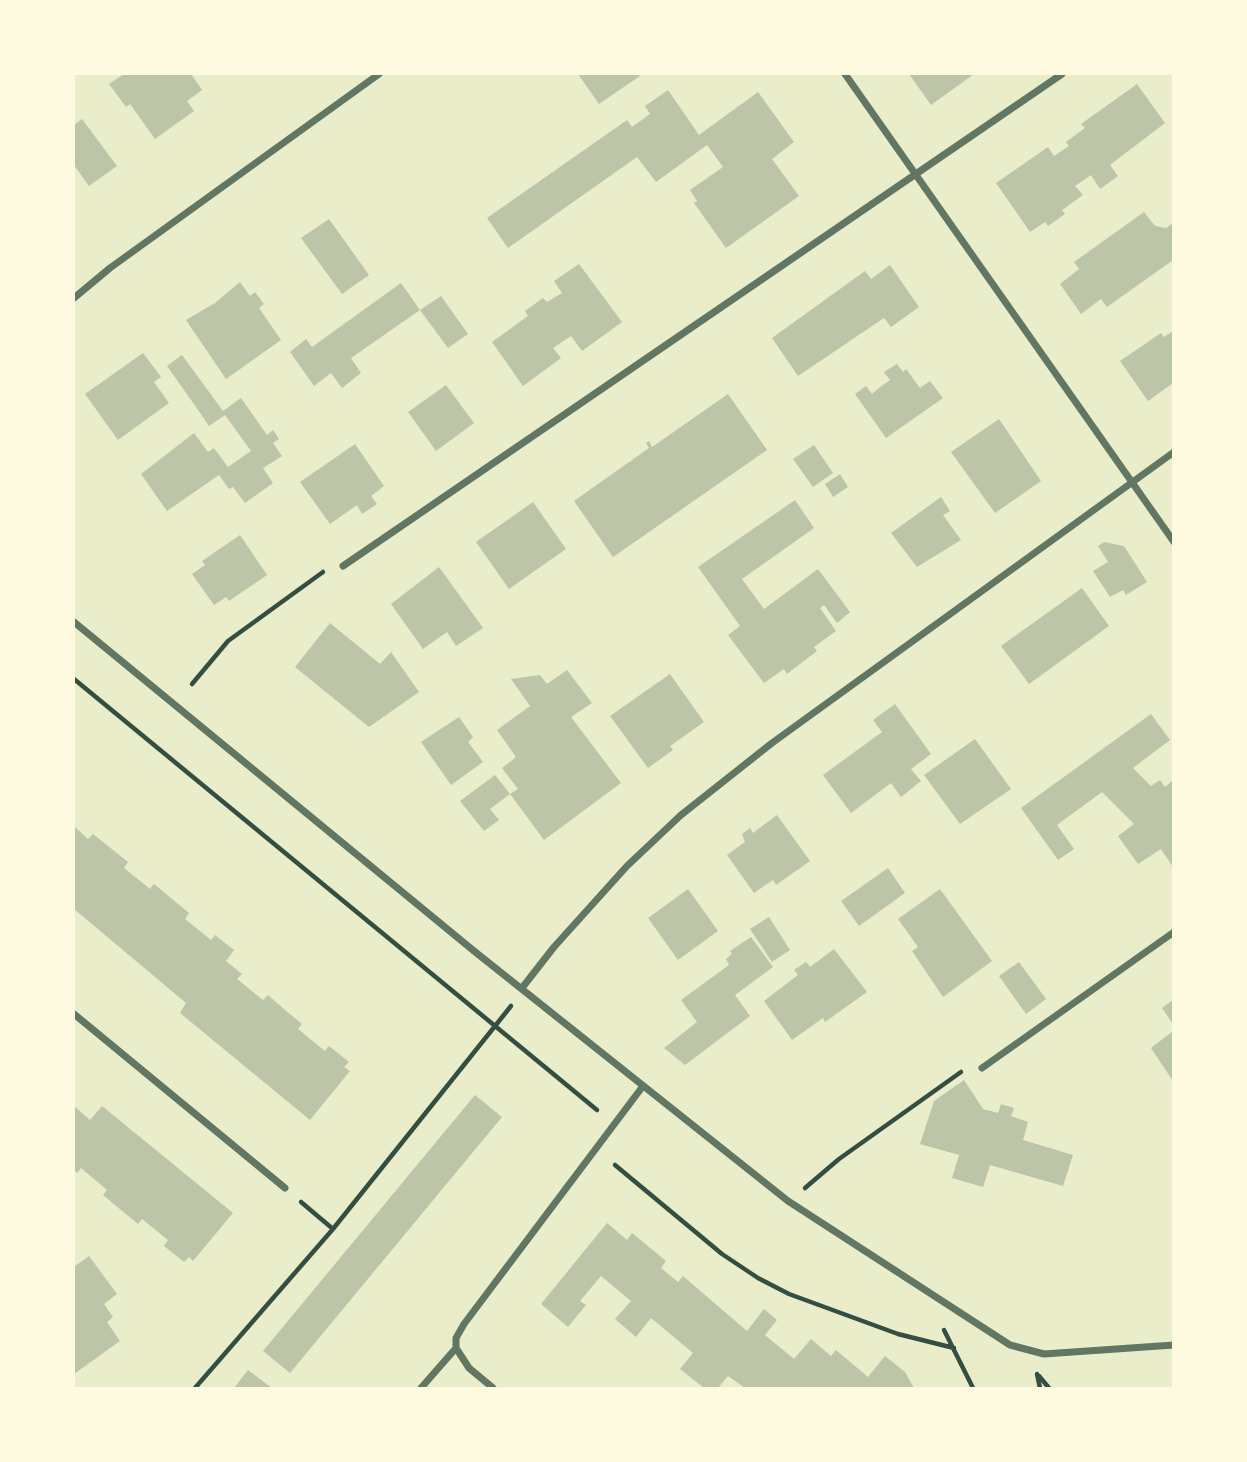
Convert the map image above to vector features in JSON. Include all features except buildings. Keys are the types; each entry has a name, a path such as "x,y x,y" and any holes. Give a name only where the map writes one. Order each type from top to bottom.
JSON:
{"street":[{"path":"74,299 128,255 379,74"},
{"path":"845,74 1174,542"},
{"path":"343,566 1062,74"},
{"path":"522,988 554,947 627,866 681,815 772,743 1174,452"},
{"path":"74,622 522,988 788,1201 989,1332 1030,1352 1044,1354 1174,1345"},
{"path":"982,1068 1174,932"},
{"path":"74,1014 285,1188"},
{"path":"493,1388 469,1368 456,1348 456,1338 643,1086"},
{"path":"421,1388 456,1348"}],"path":[{"path":"192,684 228,641 330,566 343,566"},
{"path":"74,679 599,1112"},
{"path":"195,1388 333,1229 494,1028 522,988"},
{"path":"788,1201 839,1159 969,1066 982,1068"},
{"path":"615,1165 722,1254 758,1278 789,1294 898,1334 954,1348"},
{"path":"285,1188 333,1229"},
{"path":"922,1288 973,1388"},
{"path":"1037,1373 1040,1388"}]}
